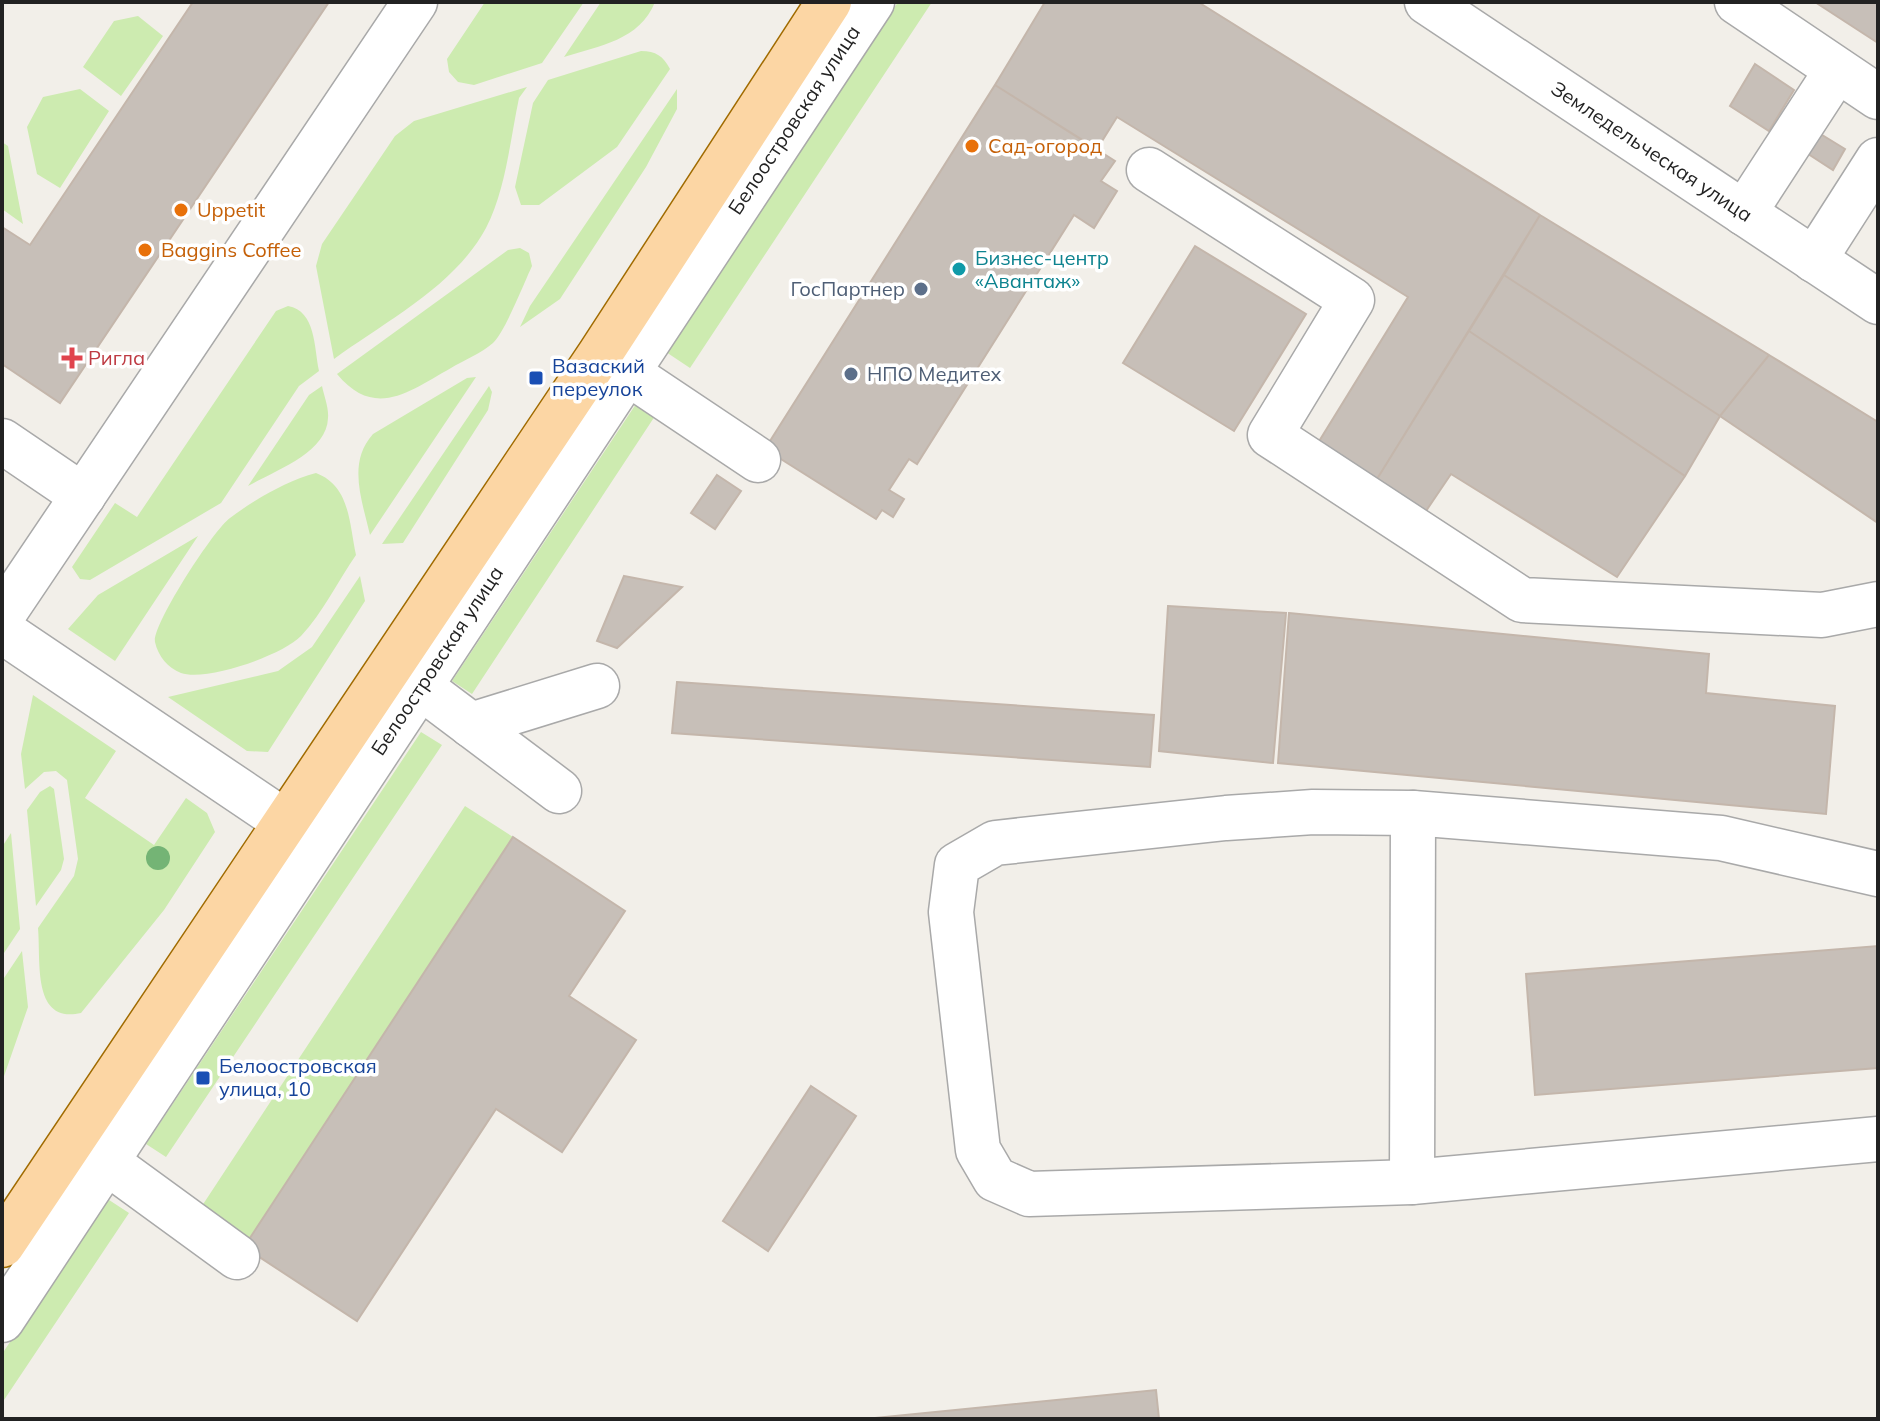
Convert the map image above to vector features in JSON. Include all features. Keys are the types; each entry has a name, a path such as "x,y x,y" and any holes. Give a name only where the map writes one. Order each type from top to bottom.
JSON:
{"main road":[{"name":"Белоостровская улица","path":"2,1245 90,1150 284,821 406,676 614,364 829,2"}],"street":[{"path":"2,616 415,2"},
{"name":"Белоостровская улица","path":"614,364 872,2"},
{"name":"Земледельческая улица","path":"1427,2 1878,302"},
{"path":"1737,2 1878,97"},
{"path":"1744,213 1837,70"},
{"path":"1814,260 1878,160"},
{"path":"1149,170 1352,300 1270,435 1522,600 1822,615 1878,604"},
{"path":"614,364 758,460"},
{"path":"2,441 83,496"},
{"path":"2,631 284,821"},
{"path":"406,676 559,791"},
{"name":"Белоостровская улица","path":"2,1320 90,1150 406,676"},
{"path":"471,725 597,686"},
{"path":"1878,874 1721,838 1413,813 1313,812 1226,818 995,843 957,865 951,912 978,1150 995,1179 1029,1194 1412,1182 1878,1139"},
{"path":"1412,1182 1413,813"},
{"path":"90,1150 237,1257"}],"green space":[{"path":"485,2 584,2 542,63 474,85 458,82 449,72 447,59"},
{"path":"601,2 655,2 648,15 629,33 604,45 564,57"},
{"path":"898,2 932,2 690,368 666,352"},
{"path":"138,16 163,36 121,96 83,67 114,21"},
{"path":"641,51 658,55 670,69 617,147 539,205 521,205 515,187 533,103 548,80"},
{"path":"527,87 519,98 507,164 493,213 473,249 418,301 334,359 316,266 322,244 395,136 414,121"},
{"path":"80,89 109,111 60,188 37,174 27,127 43,97"},
{"path":"677,89 677,109 646,167 560,299 520,327 530,306"},
{"path":"2,142 8,146 23,224 2,209"},
{"path":"520,248 529,253 532,266 503,329 489,347 393,397 365,396 337,374 508,250"},
{"path":"288,306 297,309 309,322 319,371 299,386 221,503 90,580 80,579 72,567 115,503 137,517 276,311"},
{"path":"476,377 370,535 359,482 360,457 365,445 373,434 467,378"},
{"path":"322,386 328,418 319,441 297,460 248,486 309,395"},
{"path":"489,386 492,392 488,410 403,543 382,544"},
{"path":"636,404 655,416 472,694 452,681"},
{"path":"316,473 327,479 342,496 356,555 316,618 292,643 244,665 193,675 172,668 158,652 155,642 157,632 173,598 211,540 230,518 249,504 282,486"},
{"path":"198,536 115,661 68,629 98,595"},
{"path":"360,576 365,601 268,752 247,751 168,697 278,671 312,647"},
{"path":"33,695 116,751 85,798 154,845 186,798 207,813 215,832 164,910 81,1013 65,1014 54,1009 42,988 38,928 74,876 78,859 67,780 56,771 44,772 25,789 21,754"},
{"path":"421,732 442,745 166,1157 146,1144"},
{"path":"50,786 54,789 64,859 61,870 36,906 27,810 40,792"},
{"path":"465,806 513,837 244,1247 196,1215"},
{"path":"11,833 20,929 2,956 2,847"},
{"path":"22,951 28,1007 2,1082 2,981"},
{"path":"106,1198 129,1213 2,1403 2,1354"}],"building":[{"path":"193,2 329,2 60,403 2,364 2,227 30,245"},
{"path":"1045,2 1198,2 1540,215 1377,479 1318,443 1408,297 1117,117 1097,149 995,85"},
{"path":"1815,2 1878,2 1878,43"},
{"path":"1755,64 1794,90 1769,131 1730,106"},
{"name":"Бизнес-центр «Авантаж»","path":"995,85 1115,161 1101,181 1117,191 1094,228 1074,215 917,464 909,459 889,490 904,499 893,517 882,510 876,519 765,449"},
{"path":"1814,130 1845,149 1833,170 1802,150"},
{"path":"1540,215 1769,355 1720,416 1504,275"},
{"path":"1195,246 1306,314 1234,431 1123,363"},
{"path":"1504,275 1720,416 1685,476 1469,331"},
{"path":"1469,331 1685,476 1617,577 1451,474 1426,511 1377,479"},
{"path":"1769,355 1878,422 1878,523 1720,416"},
{"path":"717,475 741,491 715,529 691,513"},
{"path":"624,576 682,587 617,648 597,641"},
{"path":"1168,606 1286,613 1273,763 1159,751"},
{"path":"1289,613 1709,654 1706,693 1835,706 1826,814 1278,763"},
{"path":"677,682 1154,715 1150,767 672,733"},
{"path":"513,837 625,911 569,996 636,1040 562,1152 496,1109 357,1321 244,1247"},
{"path":"1878,946 1878,1068 1535,1095 1526,974"},
{"path":"811,1086 856,1116 768,1251 723,1221"},
{"path":"1156,1390 1159,1419 865,1419"}],"place":[{"name":"Сад-огород","path":"972,146"},
{"name":"Uppetit","path":"181,210"},
{"name":"Baggins Coffee","path":"145,250"},
{"name":"Бизнес-центр «Авантаж»","path":"959,269"},
{"name":"ГосПартнер","path":"921,289"},
{"name":"Ригла","path":"72,358"},
{"name":"НПО Медитех","path":"851,374"},
{"name":"Вазаский переулок","path":"536,378"},
{"name":"Белоостровская улица, 10","path":"203,1078"}]}
